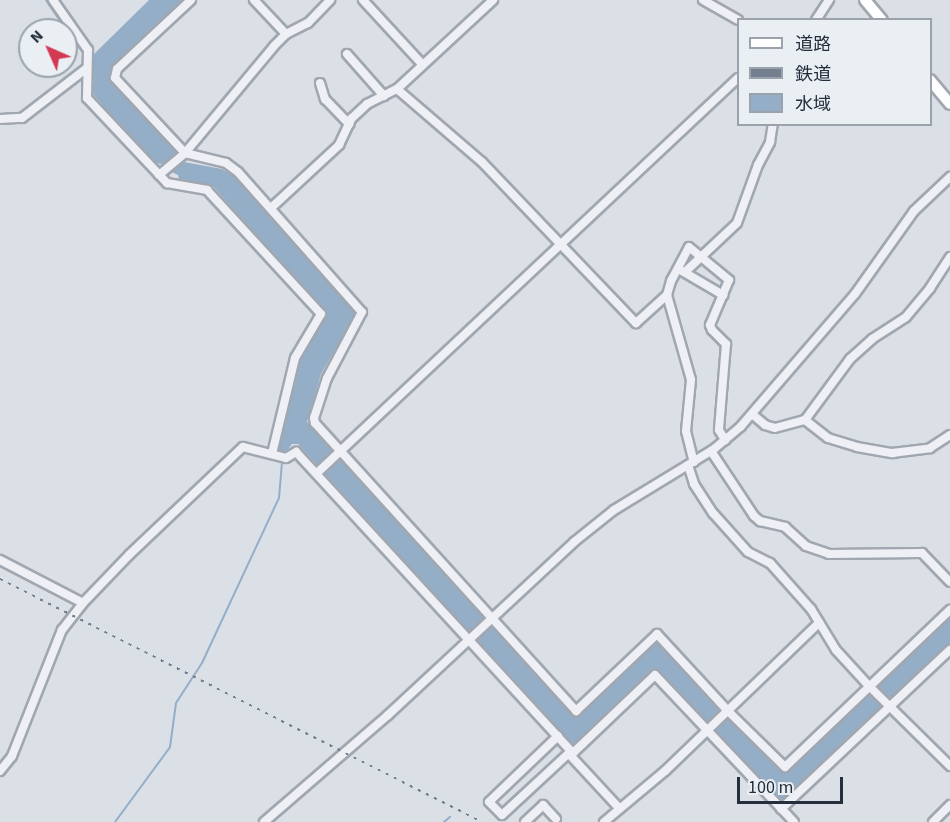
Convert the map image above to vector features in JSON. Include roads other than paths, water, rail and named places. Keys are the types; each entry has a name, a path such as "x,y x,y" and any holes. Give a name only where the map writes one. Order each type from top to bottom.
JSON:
{"main road":[{"path":"865,0 880,18"},
{"path":"932,82 950,104"}],"street":[{"path":"53,0 88,50 87,98 167,183 207,190 321,314 295,358 272,454"},
{"path":"191,0 117,69 115,78 185,153 226,163 271,208 362,312 327,378 314,418 315,423 576,711 657,634 728,711 785,766 950,610"},
{"path":"254,0 286,34"},
{"path":"159,175 185,153 286,34 308,23 330,0"},
{"path":"363,0 423,65"},
{"path":"271,208 339,145 350,124 367,104 397,89 493,0"},
{"path":"703,0 737,19"},
{"path":"817,18 829,0"},
{"path":"347,54 384,96"},
{"path":"0,119 22,118 87,68"},
{"path":"317,473 737,79"},
{"path":"320,83 325,99 350,124"},
{"path":"397,89 482,162 636,323 667,295 682,270 689,247 729,280 710,325 726,344 719,430 725,440"},
{"path":"682,270 726,236 737,223 758,165 770,142 773,126"},
{"path":"264,822 596,524 725,440 752,414 855,294 914,211 950,177"},
{"path":"752,414 765,425 775,428 805,420 850,359 872,339 906,317 930,288 950,257"},
{"path":"682,270 723,296"},
{"path":"667,295 691,380 686,431 694,483 713,513 748,552 770,563 811,609 836,650 868,686 950,766"},
{"path":"805,420 828,438 857,447 892,453 930,448 950,435"},
{"path":"0,771 12,756 62,630 83,603 138,546 243,447 286,458 296,452 470,639 558,736 570,753 619,808"},
{"path":"711,451 754,516 760,521 785,527 806,546 829,554 922,553 950,582"},
{"path":"0,560 83,603"},
{"path":"604,822 665,771 819,623"},
{"path":"781,809 950,650"},
{"path":"558,736 489,802 502,815 570,753 573,753 655,675 794,822"},
{"path":"525,822 543,806 558,821"},
{"path":"933,822 950,806"}],"water":[{"path":"149,0 183,0 111,69 111,79 184,162 222,169 238,179 357,311 321,374 307,422 576,715 657,640 784,773 950,618 950,644 781,804 657,672 574,747 298,444 292,444 286,452 276,451 299,359 326,315 213,186 179,179 178,175 162,164 153,163 93,94 94,54"}],"waterway":[{"path":"46,0 58,18"},
{"path":"78,44 84,51"},
{"path":"115,822 170,747 176,703 202,663 279,498 283,450"},
{"path":"444,822 450,817"}],"railway":[{"path":"0,579 482,822"}]}
